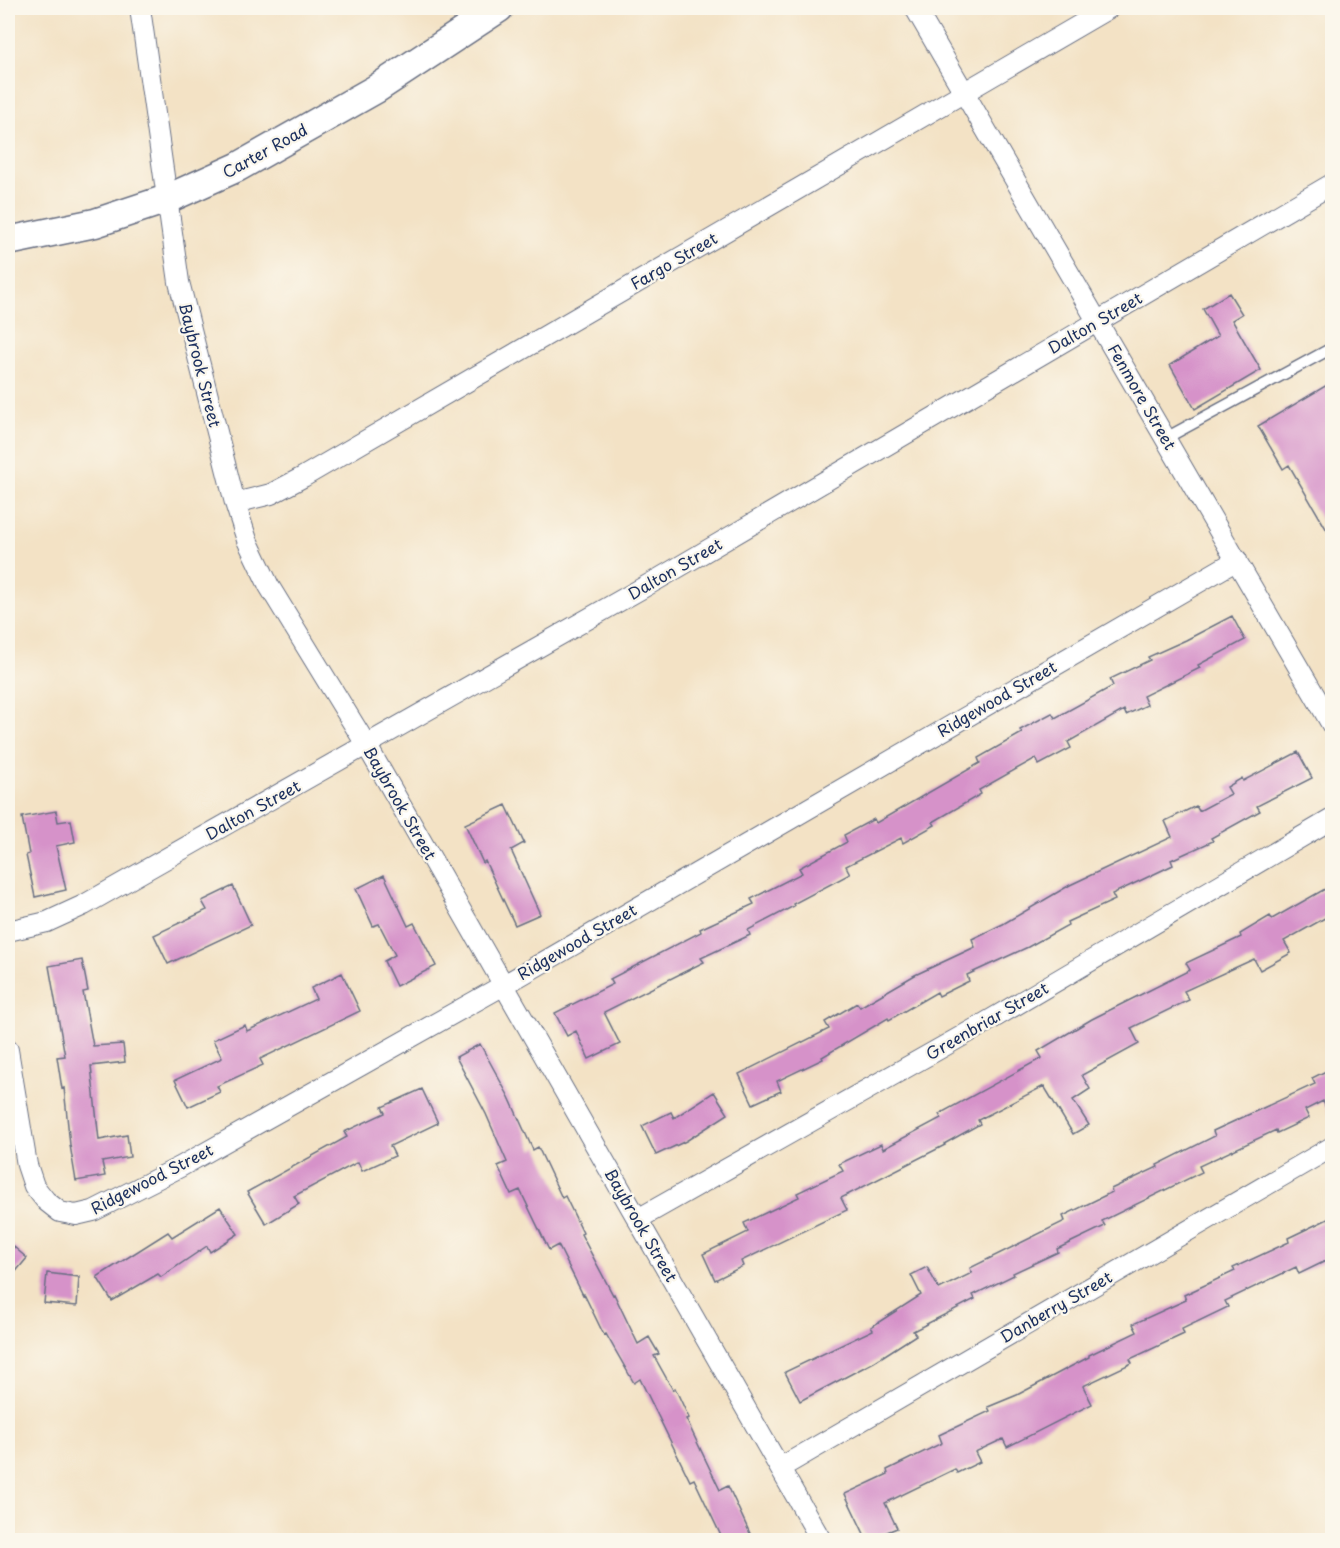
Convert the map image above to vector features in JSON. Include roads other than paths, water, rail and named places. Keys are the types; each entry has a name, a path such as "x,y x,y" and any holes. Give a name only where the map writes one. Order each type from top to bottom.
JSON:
{"main road":[{"name":"Carter Road","path":"8,241 95,223 167,199 238,168 376,89 499,8"}],"street":[{"name":"Baybrook Street","path":"140,8 179,282 235,503 247,540 269,586 368,746 821,1540"},
{"name":"Fenmore Street","path":"915,8 1332,725"},
{"name":"Fargo Street","path":"235,503 271,494 303,477 1109,8"},
{"name":"Dalton Street","path":"8,931 47,922 84,905 368,746 660,578 1332,184"},
{"name":"Ridgewood Street","path":"8,1050 27,1165 34,1186 46,1202 60,1212 76,1215 93,1211 180,1167 504,985 1237,560"},
{"name":"Greenbriar Street","path":"638,1219 985,1023 1332,819"},
{"name":"Danberry Street","path":"780,1468 1332,1147"}],"lane":[{"path":"1166,438 1332,348"}]}
